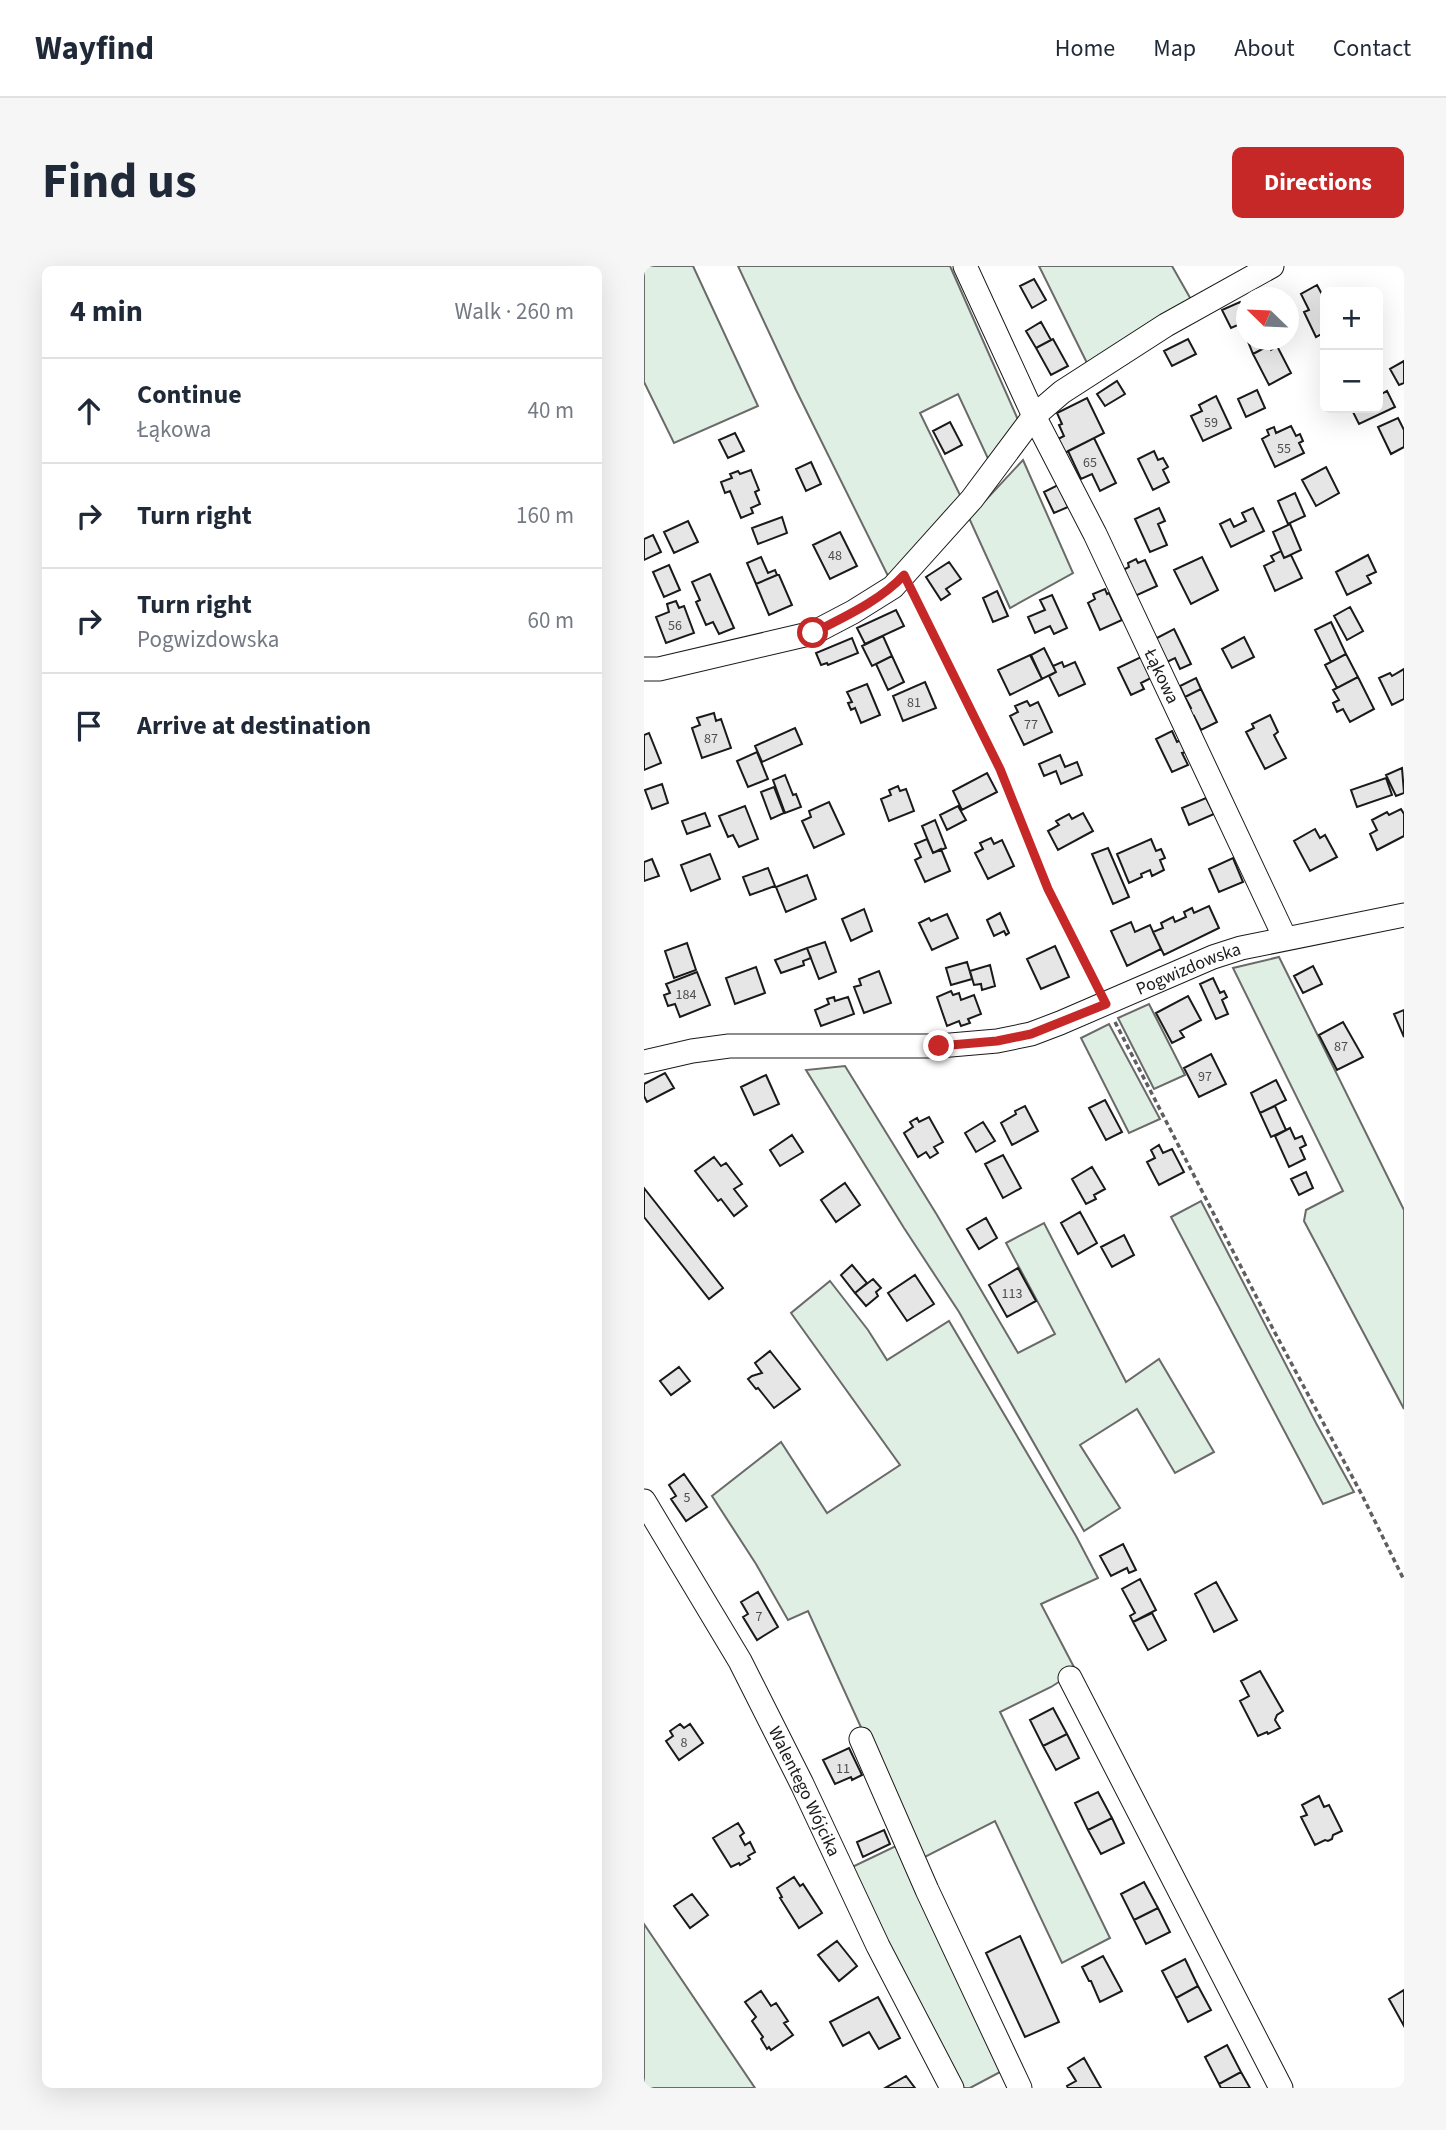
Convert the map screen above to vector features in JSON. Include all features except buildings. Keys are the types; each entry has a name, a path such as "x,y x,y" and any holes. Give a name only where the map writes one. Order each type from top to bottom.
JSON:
{"street":[{"name":"Łąkowa","path":"965,266 1034,416 1095,534 1285,938"},
{"path":"644,669 659,669 813,633 893,587 972,499 1034,416 1062,392 1166,325 1272,266"},
{"name":"Pogwizdowska","path":"644,1062 729,1046 928,1046 976,1044 1031,1034 1213,957 1241,948 1404,915"},
{"name":"Walentego Wójcika","path":"644,1501 740,1661 802,1784 878,1946 952,2088"},
{"path":"1070,1678 1281,2088"},
{"path":"861,1739 927,1891 1020,2088"}],"path":[{"path":"904,575 1000,769 1048,889 1404,1580"}],"green space":[{"path":"644,266 693,266 758,406 674,443 644,382"},
{"path":"738,266 950,266 1019,422 991,465 958,394 920,413 961,497 890,580 796,390"},
{"path":"1039,266 1172,266 1193,303 1088,365"},
{"path":"1023,460 1073,573 1010,608 969,518"},
{"path":"1279,957 1404,1210 1404,1409 1304,1221 1306,1210 1343,1191 1233,968"},
{"path":"1149,1004 1185,1075 1154,1089 1118,1018"},
{"path":"1109,1024 1160,1119 1129,1133 1081,1038"},
{"path":"845,1066 1018,1353 1055,1334 1006,1243 1044,1223 1126,1382 1159,1359 1214,1452 1175,1473 1137,1409 1080,1445 1120,1508 1084,1531 959,1312 806,1070"},
{"path":"1201,1201 1354,1492 1323,1504 1171,1217"},
{"path":"830,1281 868,1330 887,1360 949,1321 1098,1578 1041,1604 1076,1671 1051,1687 1000,1712 1110,1938 1062,1963 995,1821 921,1859 808,1611 788,1620 712,1496 781,1442 827,1513 900,1465 791,1313"},
{"path":"900,1844 1002,2071 970,2088 958,2088 848,1869"},
{"path":"644,1924 755,2088 644,2088"}],"route":[{"path":"813,633 893,587 904,575 1000,769 1048,889 1106,1004 1031,1034 997,1041 939,1046"}]}
